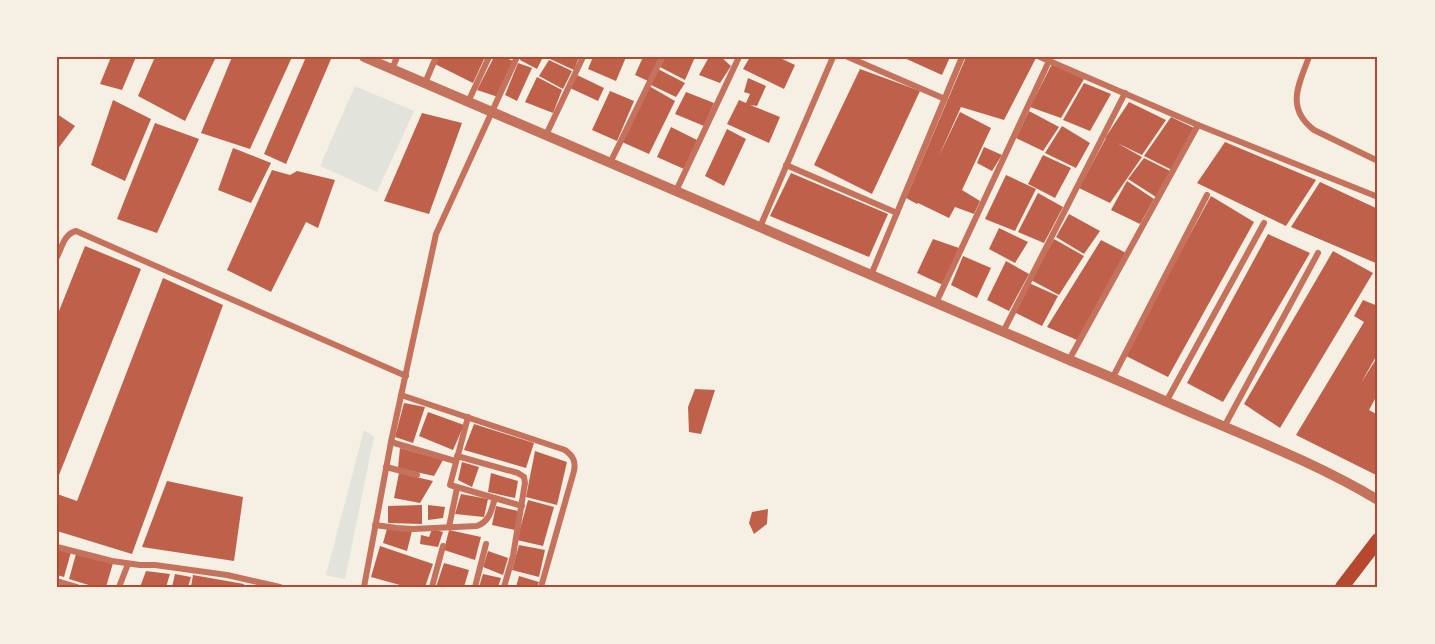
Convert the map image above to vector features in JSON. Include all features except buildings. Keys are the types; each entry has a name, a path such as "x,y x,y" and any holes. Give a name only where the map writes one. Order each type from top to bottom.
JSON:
{"main road":[{"path":"1342,587 1378,540"}],"street":[{"path":"364,57 1003,332 1113,377 1329,473 1378,500"},
{"path":"392,69 398,57"},
{"path":"425,83 436,57"},
{"path":"468,102 489,57"},
{"path":"364,587 391,442 436,234 517,57"},
{"path":"546,135 583,57"},
{"path":"610,163 662,57"},
{"path":"676,191 739,57"},
{"path":"760,227 832,57"},
{"path":"848,57 945,99"},
{"path":"871,275 962,57"},
{"path":"1040,57 1198,125 1378,197"},
{"path":"1309,57 1296,92 1301,118 1314,129 1378,161"},
{"path":"936,303 1049,61"},
{"path":"1003,332 1125,93"},
{"path":"1069,360 1198,125"},
{"path":"786,165 897,213"},
{"path":"1113,377 1207,195"},
{"path":"1166,402 1264,223"},
{"path":"57,257 66,236 76,231 82,233 406,376"},
{"path":"1224,427 1318,253"},
{"path":"401,395 565,450 571,454 574,459 574,471 541,587"},
{"path":"468,417 450,485 522,506"},
{"path":"391,442 518,473 524,477 522,506 513,556 504,587"},
{"path":"386,468 417,475"},
{"path":"449,527 457,488"},
{"path":"375,525 397,528 470,527 483,524 491,514 495,498"},
{"path":"475,587 486,544"},
{"path":"432,587 443,546"},
{"path":"57,547 128,564 155,565 227,575 280,587"},
{"path":"119,587 128,564"},
{"path":"57,581 77,587"}],"shaded area":[{"path":"355,86 414,111 377,192 320,166"},
{"path":"364,430 374,437 345,579 326,575"}]}
